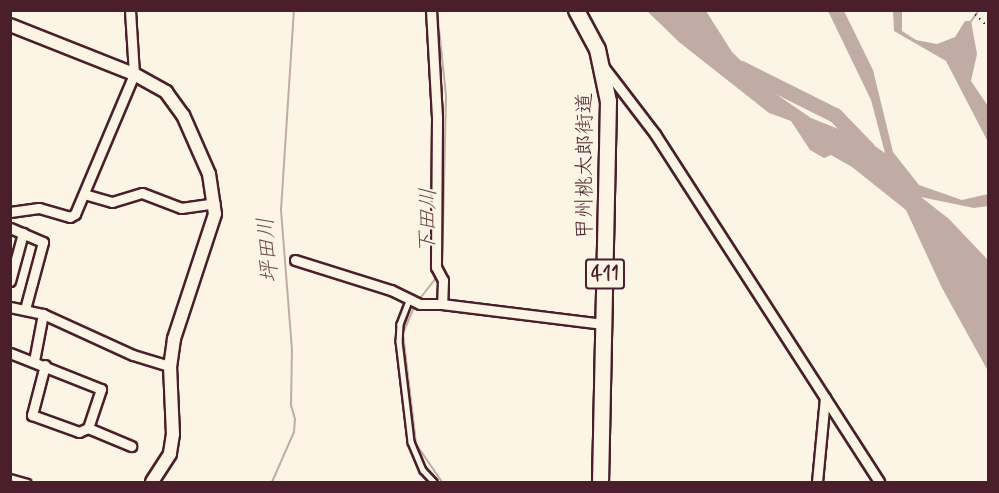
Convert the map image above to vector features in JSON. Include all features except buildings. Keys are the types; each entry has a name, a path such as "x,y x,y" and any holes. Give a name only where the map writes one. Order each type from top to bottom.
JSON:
{"highway":[{"name":"411","path":"576,10 603,66"},
{"name":"甲州桃太郎街道","path":"600,483 608,124 603,66"}],"street":[{"path":"10,212 39,208 70,217 84,194 134,74 130,10"},
{"path":"430,10 437,118 436,267 442,280 442,304"},
{"path":"10,25 153,82 176,103 209,174 215,203 206,246 174,339 170,366 174,434 170,454 152,483"},
{"path":"603,66 655,134 879,483"},
{"path":"84,194 112,202 142,194 181,208 215,203"},
{"path":"10,228 43,242 25,309"},
{"path":"10,281 23,233"},
{"path":"295,260 391,290 414,302 603,324"},
{"path":"10,307 43,314 133,355 170,366"},
{"path":"34,361 43,314"},
{"path":"10,353 101,389 88,428"},
{"path":"45,365 32,415 78,432 88,428 131,446"},
{"path":"817,483 825,397"}],"lane":[{"path":"414,302 400,324 399,341 411,442 423,470 434,483"},
{"path":"10,477 27,483"}],"path":[{"path":"972,11 988,27"}],"shaded area":[{"path":"647,11 706,11 732,52 773,92 811,118 866,140 885,153 871,100 828,11 844,11 873,70 893,152 919,185 962,200 988,194 988,206 974,208 921,197 949,219 987,259 988,371 942,288 906,210 852,167 831,155 824,158 810,150 791,121 769,113 679,42"},
{"path":"893,11 902,11 902,31 916,40 937,44 955,37 965,21 971,21 977,54 971,81 988,106 988,142 946,61 894,31"}],"waterway":[{"name":"坪田川","path":"272,482 294,432 295,419 291,405 292,350 281,210 294,10"},
{"name":"下田川","path":"437,10 446,96 442,270"},
{"path":"969,24 977,13"},
{"path":"741,68 835,115 868,149"},
{"name":"下田川","path":"418,301 437,277"},
{"name":"下田川","path":"415,305 403,333 416,444 442,482"}]}
